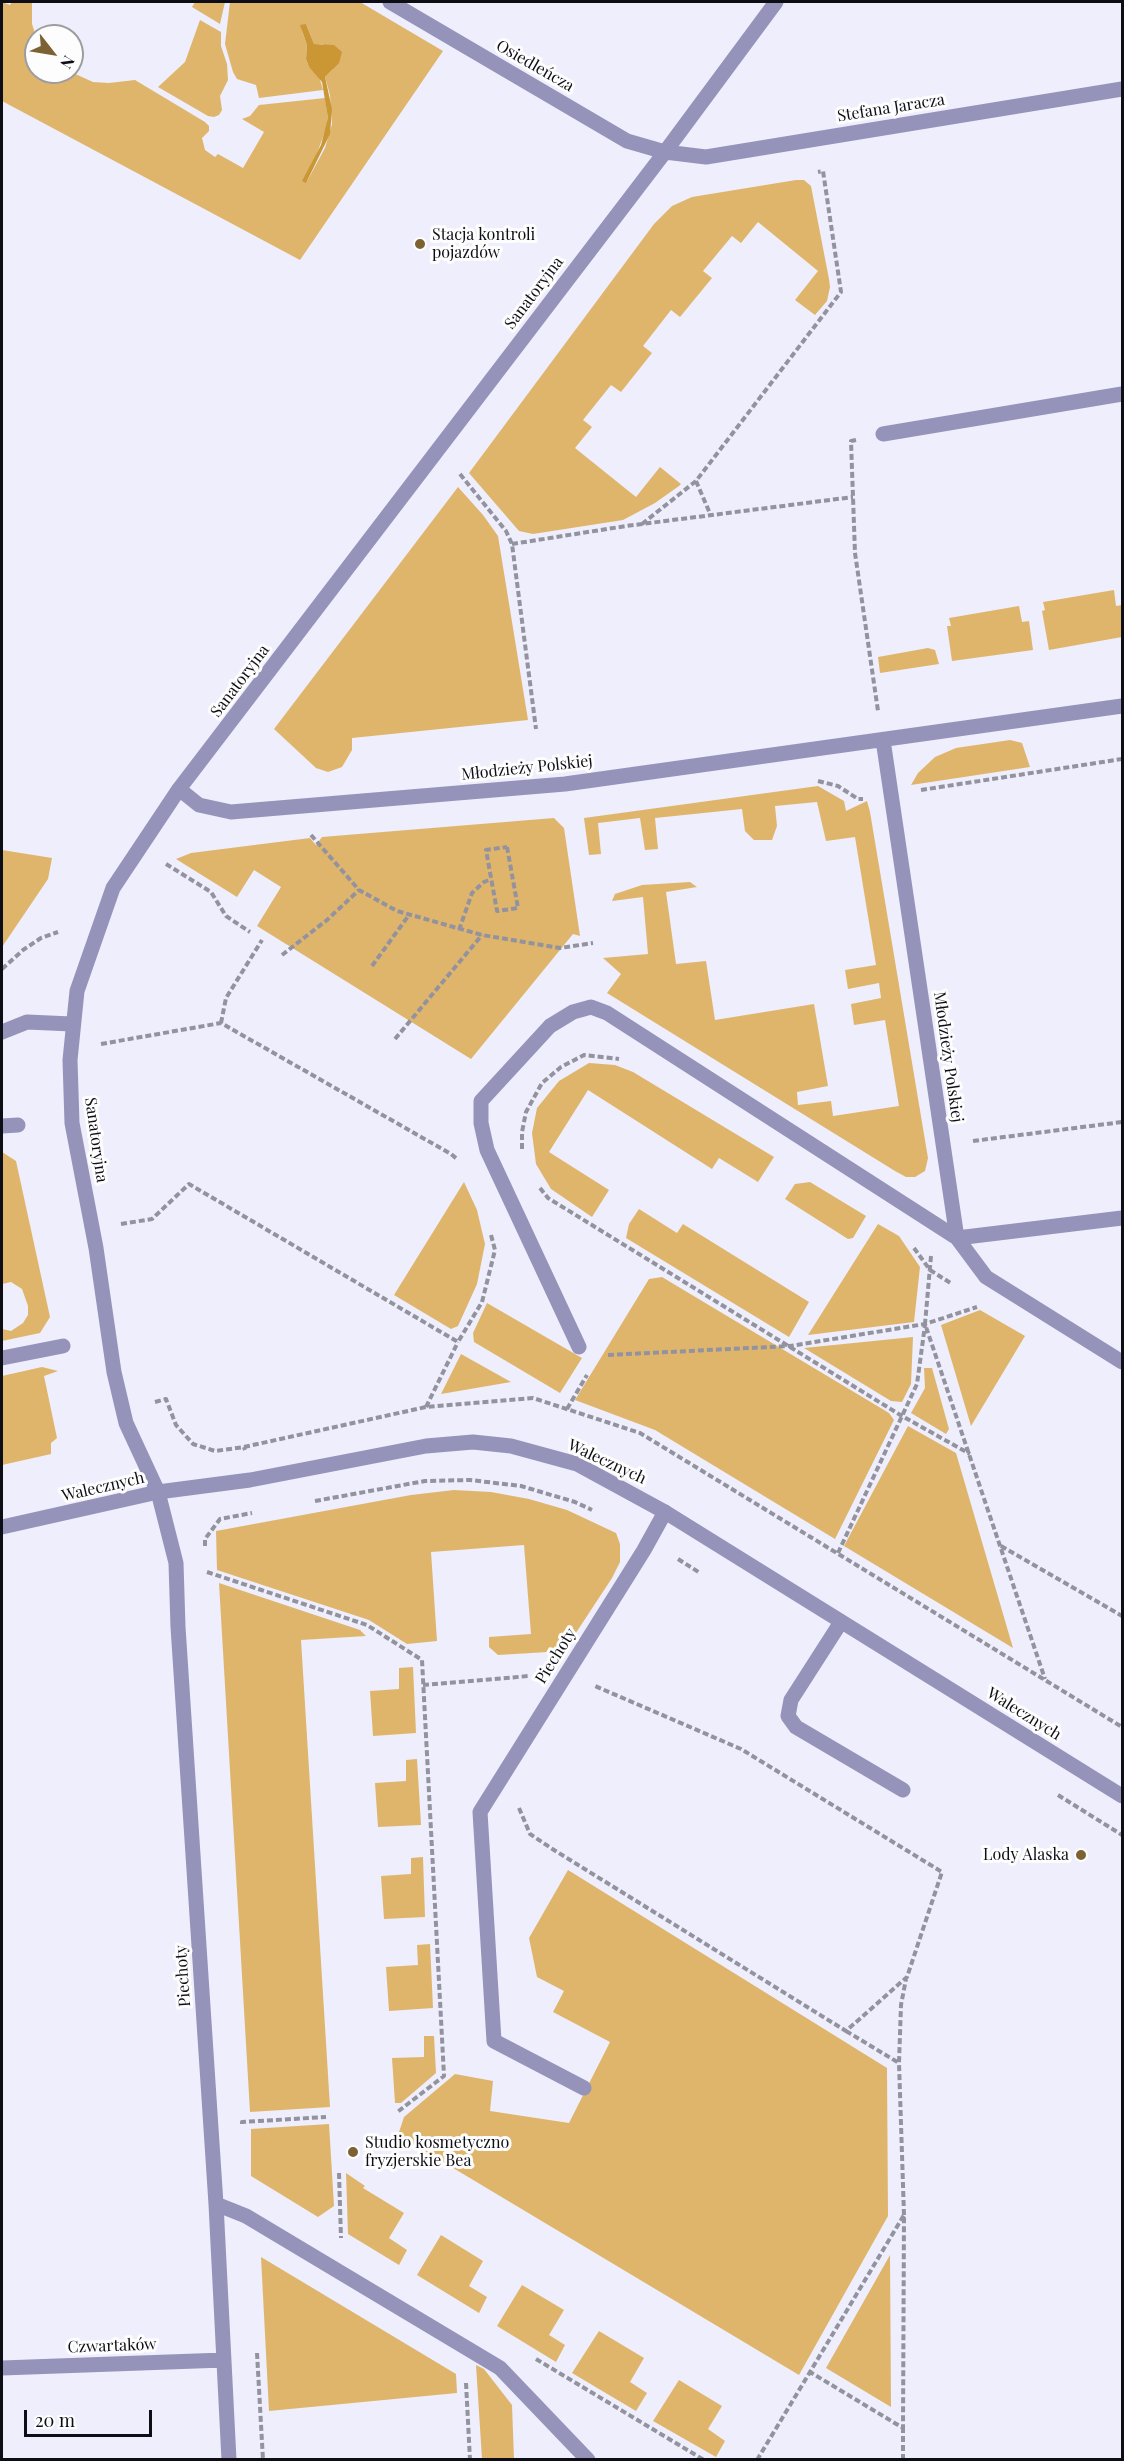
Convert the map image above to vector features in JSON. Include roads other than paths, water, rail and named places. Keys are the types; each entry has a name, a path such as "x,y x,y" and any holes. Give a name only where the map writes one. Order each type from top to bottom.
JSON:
{"street":[{"name":"Osiedleńcza","path":"390,2 627,141 665,152"},
{"name":"Sanatoryjna","path":"158,1492 126,1423 116,1381 96,1248 72,1123 70,1060 77,991 113,888 179,789 665,152 776,2"},
{"name":"Stefana Jaracza","path":"665,152 705,157 1122,89"},
{"path":"883,434 1122,394"},
{"name":"Młodzieży Polskiej","path":"179,789 199,805 231,812 565,784 1122,706"},
{"name":"Młodzieży Polskiej","path":"883,740 957,1238"},
{"path":"579,1347 487,1150 481,1123 481,1101 550,1026 573,1011 591,1007 607,1013 957,1238 986,1277 1122,1362"},
{"path":"2,1032 27,1022 72,1024"},
{"path":"2,1126 18,1125"},
{"path":"957,1238 1122,1218"},
{"path":"2,1358 63,1346"},
{"name":"Walecznych","path":"2,1527 158,1492 250,1480 426,1446 473,1442 511,1446 577,1464 665,1512 1122,1796"},
{"name":"Piechoty","path":"158,1492 176,1563 178,1627 216,2204 229,2460"},
{"name":"Piechoty","path":"584,2088 494,2042 480,1812 665,1512"},
{"path":"841,1622 790,1700 788,1716 796,1727 903,1790"},
{"path":"216,2204 246,2216 500,2368 588,2460"},
{"name":"Czwartaków","path":"2,2368 224,2360"}],"place":[{"name":"Stacja kontroli pojazdów","path":"420,244"},
{"name":"Lody Alaska","path":"1081,1855"},
{"name":"Studio kosmetyczno fryzjerskie Bea","path":"353,2152"}]}
